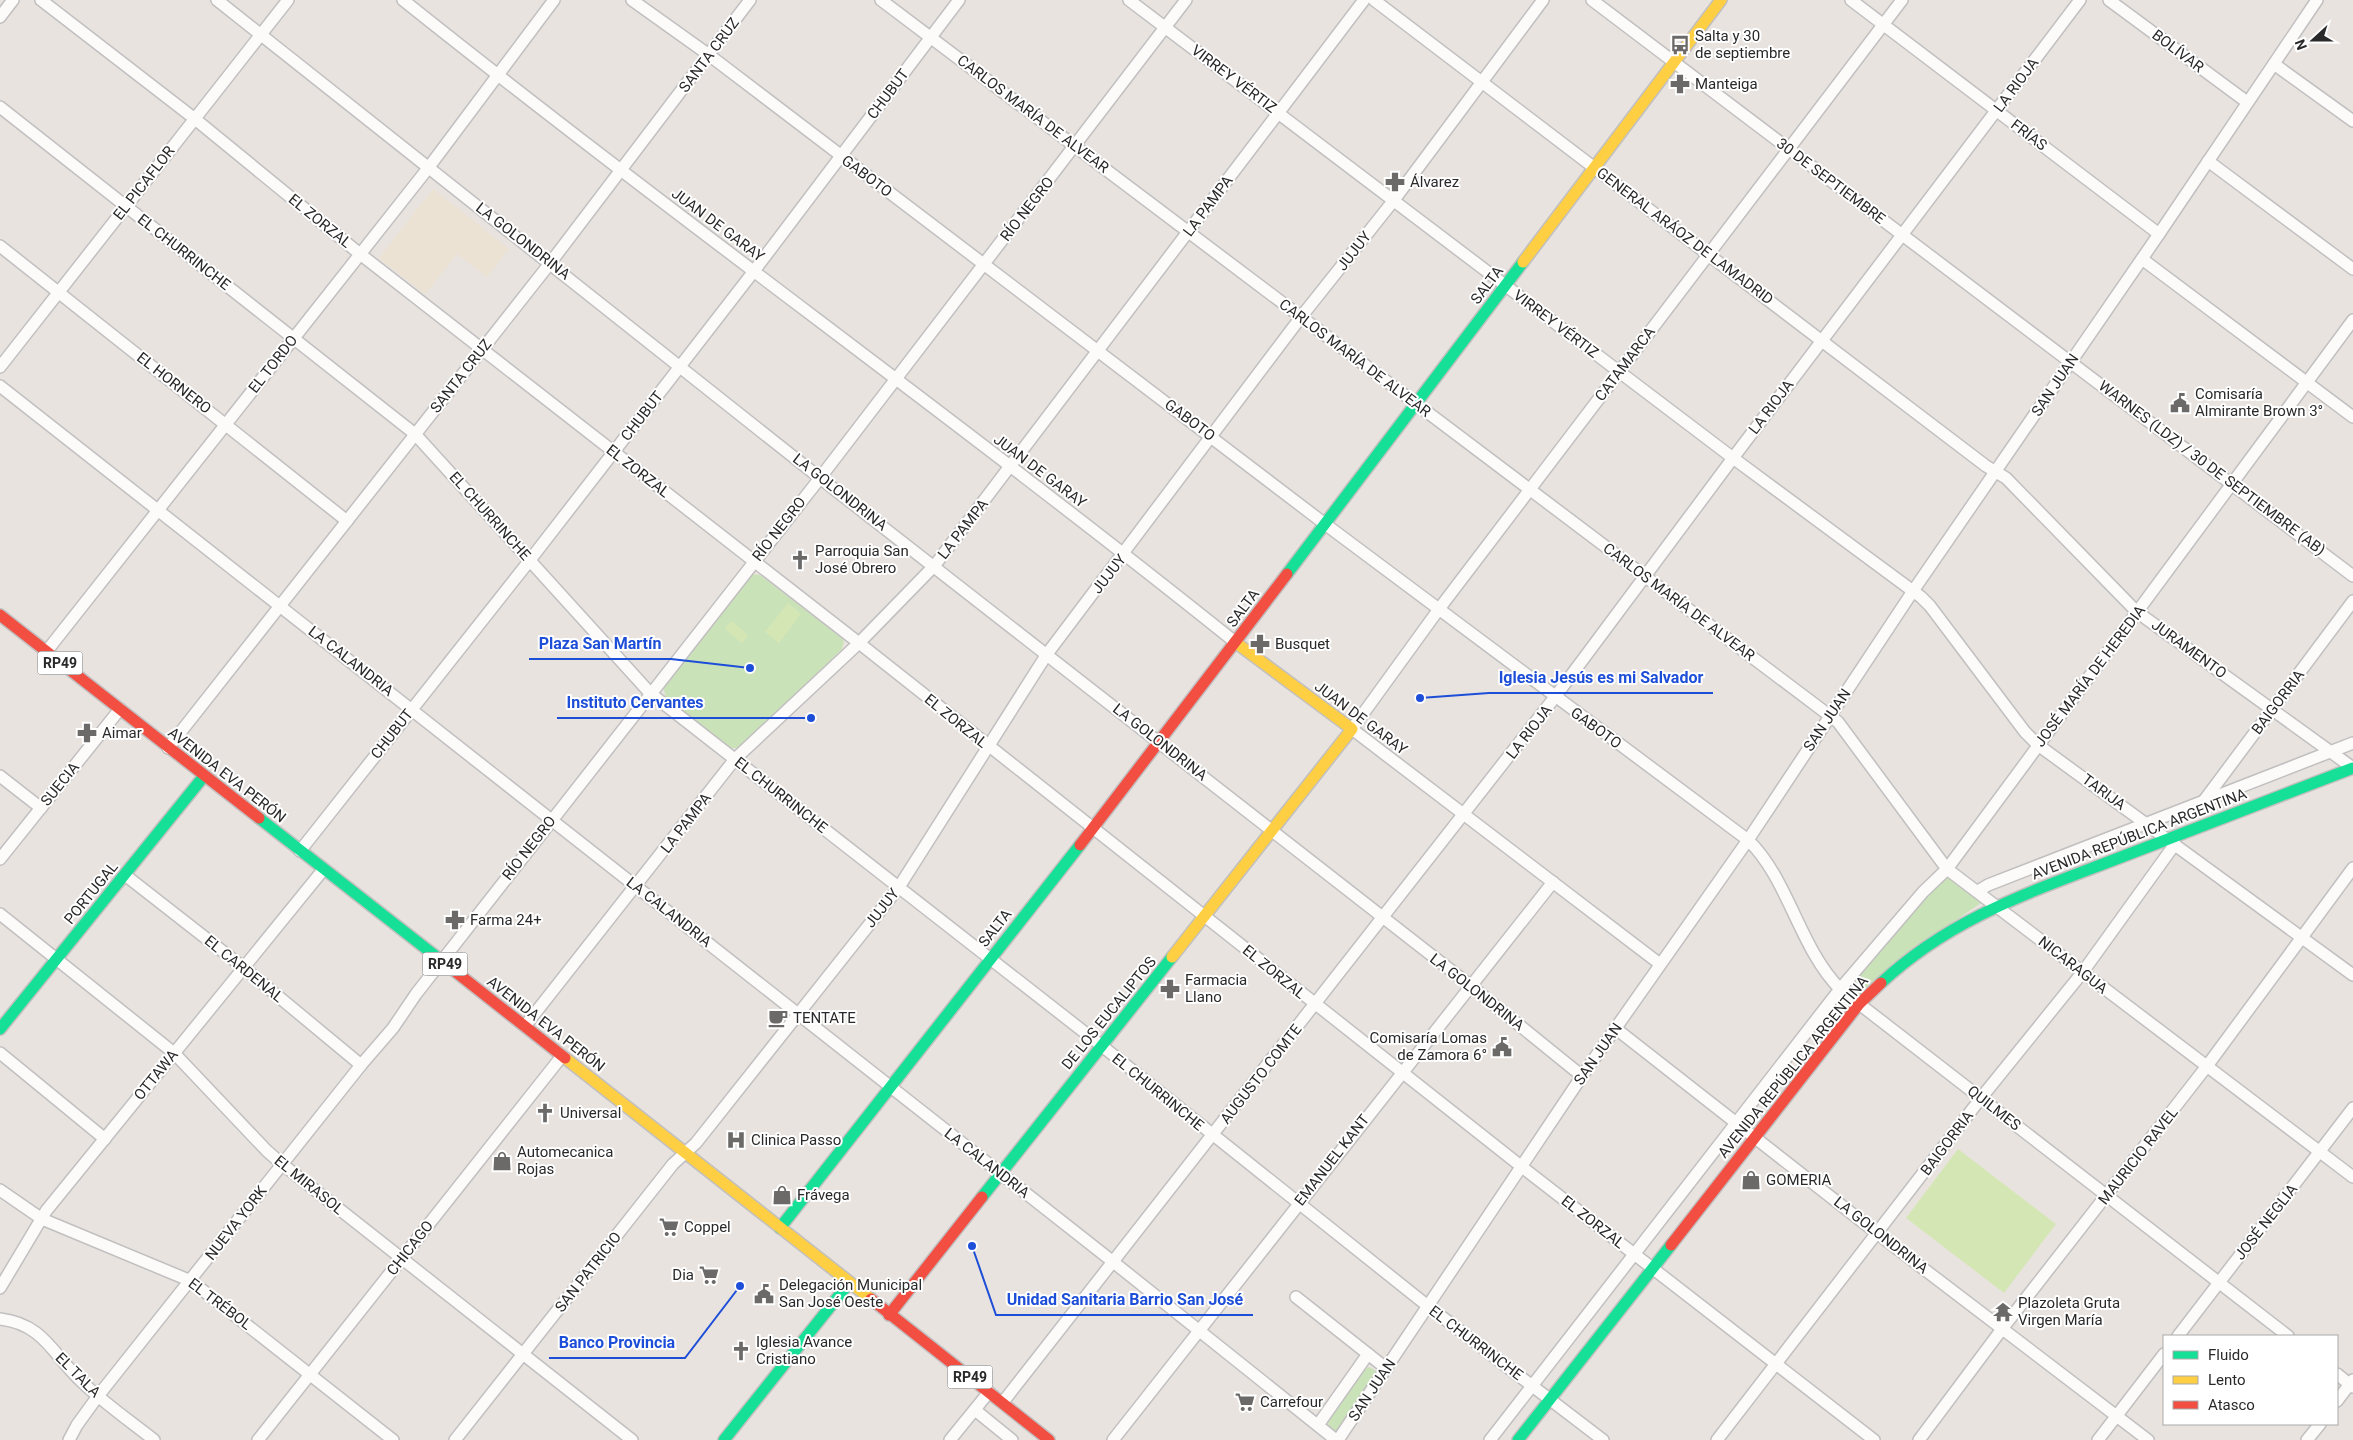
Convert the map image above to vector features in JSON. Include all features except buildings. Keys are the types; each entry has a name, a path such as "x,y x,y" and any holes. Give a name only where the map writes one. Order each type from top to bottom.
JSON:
{"street":[{"path":"0,17 13,0"},
{"name":"EL ZORZAL","path":"41,0 195,119 360,254 613,453 859,643 1634,1255 1874,1440"},
{"name":"LA GOLONDRINA","path":"217,0 551,262 820,478 1273,830 1582,1076"},
{"name":"EL PICAFLOR","path":"0,367 288,0"},
{"name":"JUAN DE GARAY","path":"403,0 621,171 1124,554 1235,642 1660,964"},
{"name":"EL TORDO","path":"46,652 429,167 554,0"},
{"name":"GABOTO","path":"632,0 709,55 1325,524 1748,840"},
{"name":"SANTA CRUZ","path":"168,748 551,262 750,0"},
{"name":"CARLOS MARÍA DE ALVEAR","path":"881,0 1830,716"},
{"name":"CHUBUT","path":"300,851 530,560 754,271 959,0"},
{"name":"VIRREY VÉRTIZ","path":"1129,0 1505,286 1620,371 1732,458 1913,591"},
{"name":"RÍO NEGRO","path":"442,961 896,380 1186,0"},
{"name":"LA PAMPA","path":"526,1026 735,759 859,643 935,566 1364,0"},
{"name":"GENERAL ARÁOZ DE LAMADRID","path":"1374,0 1996,472"},
{"name":"JUJUY","path":"685,1153 696,1142 899,887 1047,654 1213,437 1301,317 1394,200 1543,0"},
{"name":"30 DE SEPTIEMBRE","path":"1592,0 2071,361"},
{"name":"SALTA","path":"780,1228 889,1086 1160,742 1721,0"},
{"name":"FRÍAS","path":"1851,0 2159,234"},
{"name":"CATAMARCA","path":"1352,730 1439,609 1902,0"},
{"name":"LA RIOJA","path":"1464,815 2080,0"},
{"name":"BOLÍVAR","path":"2109,0 2248,102"},
{"name":"SAN JUAN","path":"1337,1440 1429,1307 1582,1076 1748,840 1913,591 2142,259 2316,0"},
{"path":"2274,64 2353,121"},
{"name":"EL CHURRINCHE","path":"0,107 415,434 650,693 1102,1046 1429,1307 1602,1440"},
{"path":"2208,161 2353,269"},
{"name":"EL HORNERO","path":"0,246 347,521"},
{"path":"2142,259 2353,417"},
{"name":"JOSÉ MARÍA DE HEREDIA","path":"1947,869 2353,320"},
{"name":"WARNES (LDZ) / 30 DE SEPTIEMBRE (AB)","path":"2071,361 2353,576"},
{"name":"LA CALANDRIA","path":"0,386 637,886 1337,1440"},
{"name":"JURAMENTO","path":"1996,472 2014,485 2137,612 2353,768"},
{"name":"TARIJA","path":"1913,591 1930,606 2025,732 2038,745 2353,975"},
{"name":"BAIGORRIA","path":"2203,802 2353,601"},
{"name":"AVENIDA EVA PERÓN","path":"0,615 323,870 526,1026 1049,1440"},
{"name":"SUECIA","path":"0,859 120,709"},
{"name":"NICARAGUA","path":"1830,716 1838,722 1947,869 1997,905 2082,973 2353,1177"},
{"name":"DE LOS EUCALIPTOS","path":"889,1315 1206,917 1352,730"},
{"name":"AVENIDA REPÚBLICA ARGENTINA","path":"1978,892 1988,885 2353,743"},
{"name":"AVENIDA REPÚBLICA ARGENTINA","path":"1518,1440 1859,1004 1894,970 1941,934 1997,905 2172,841 2353,768"},
{"path":"0,776 41,808"},
{"name":"PORTUGAL","path":"0,1029 204,776"},
{"name":"AUGUSTO COMTE","path":"1002,1402 1464,815"},
{"name":"QUILMES","path":"1748,840 1758,849 1765,860 1825,971 1840,989 2287,1335"},
{"name":"BAIGORRIA","path":"1717,1440 1878,1234 1981,1098 2082,973 2172,841"},
{"name":"MAURICIO RAVEL","path":"1919,1440 2002,1329 2108,1196 2207,1066 2353,868"},
{"name":"AVENIDA REPÚBLICA ARGENTINA","path":"1490,1440 1840,989 1923,892 1947,869"},
{"name":"OTTAWA","path":"0,1288 42,1219 323,870"},
{"name":"EL CARDENAL","path":"125,875 244,968 361,1065"},
{"name":"EMANUEL KANT","path":"1113,1440 1553,882"},
{"name":"EL MIRASOL","path":"0,914 174,1053 267,1151 282,1164 632,1440"},
{"name":"NUEVA YORK","path":"69,1440 76,1425 98,1396 392,1028 442,961"},
{"name":"LA GOLONDRINA","path":"1615,1028 1878,1234 2148,1440"},
{"path":"0,1053 105,1139"},
{"name":"CHICAGO","path":"258,1440 562,1056"},
{"name":"JOSÉ NEGLIA","path":"2179,1335 2353,1108"},
{"name":"SAN PATRICIO","path":"455,1440 673,1164 685,1153"},
{"name":"EL TRÉBOL","path":"0,1190 42,1219 191,1280 393,1440"},
{"path":"724,1440 849,1283"},
{"path":"1296,1297 1387,1369"},
{"name":"EL TALA","path":"0,1319 19,1322 35,1330 81,1382 154,1440"},
{"name":"SAN JUAN","path":"1318,1425 1368,1354"},
{"path":"2098,1440 2163,1355"},
{"path":"2338,1375 2352,1384 2338,1400"},
{"path":"950,1440 989,1392"},
{"path":"975,1410 1012,1440"},
{"path":"76,1425 80,1440"},
{"path":"2307,1440 2319,1425"}],"shaded area":[{"path":"433,189 509,249 487,277 457,254 425,294 379,258"}],"green space":[{"path":"750,574 760,575 842,638 844,642 842,649 740,748 730,748 666,697 663,687"},
{"path":"788,603 801,614 779,643 765,632"},
{"path":"731,621 748,635 742,643 725,629"},
{"path":"1948,876 1984,901 1912,950 1857,998 1845,988 1942,878"},
{"path":"1958,1149 2056,1224 2004,1293 1906,1218"},
{"path":"1369,1367 1376,1371 1376,1376 1340,1428 1336,1431 1329,1429 1328,1419 1365,1369"}],"traffic: fast":[{"path":"1287,574 1523,262"},
{"path":"1881,983 1908,960 1937,940 1996,907 2058,881 2353,768"},
{"path":"0,1029 204,776"},
{"path":"259,818 447,965"},
{"path":"780,1228 1080,845"},
{"path":"982,1197 1172,957"},
{"path":"1518,1440 1671,1245"},
{"path":"724,1440 849,1283"}],"traffic: slow":[{"path":"1523,262 1721,0"},
{"path":"1172,957 1352,729 1235,642"},
{"path":"565,1058 871,1299"}],"traffic: jam":[{"path":"1080,845 1287,574"},
{"path":"0,615 259,818"},
{"path":"447,965 565,1058"},
{"path":"1671,1245 1859,1004 1881,983"},
{"path":"889,1315 982,1197"},
{"path":"871,1299 1049,1440"}],"place":[{"name":"Salta y 30 de septiembre","path":"1680,45"},
{"name":"Manteiga","path":"1680,84"},
{"name":"Álvarez","path":"1395,182"},
{"name":"Comisaría Almirante Brown 3°","path":"2180,403"},
{"name":"Parroquia San José Obrero","path":"800,560"},
{"name":"Busquet","path":"1260,644"},
{"name":"Plaza San Martín","path":"750,668"},
{"name":"Iglesia Jesús es mi Salvador","path":"1420,698"},
{"name":"Instituto Cervantes","path":"811,718"},
{"name":"Aimar","path":"87,733"},
{"name":"Farma 24+","path":"455,920"},
{"name":"Farmacia Llano","path":"1170,989"},
{"name":"TENTATE","path":"778,1018"},
{"name":"Comisaría Lomas de Zamora 6°","path":"1502,1047"},
{"name":"Universal","path":"545,1113"},
{"name":"Clinica Passo","path":"736,1140"},
{"name":"Automecanica Rojas","path":"502,1161"},
{"name":"GOMERIA","path":"1751,1180"},
{"name":"Frávega","path":"782,1195"},
{"name":"Coppel","path":"669,1227"},
{"name":"Unidad Sanitaria Barrio San José","path":"972,1246"},
{"name":"Dia","path":"709,1275"},
{"name":"Banco Provincia","path":"740,1286"},
{"name":"Delegación Municipal San José Oeste","path":"764,1294"},
{"name":"Plazoleta Gruta Virgen María","path":"2003,1312"},
{"name":"Iglesia Avance Cristiano","path":"741,1351"},
{"name":"Carrefour","path":"1245,1402"}]}
